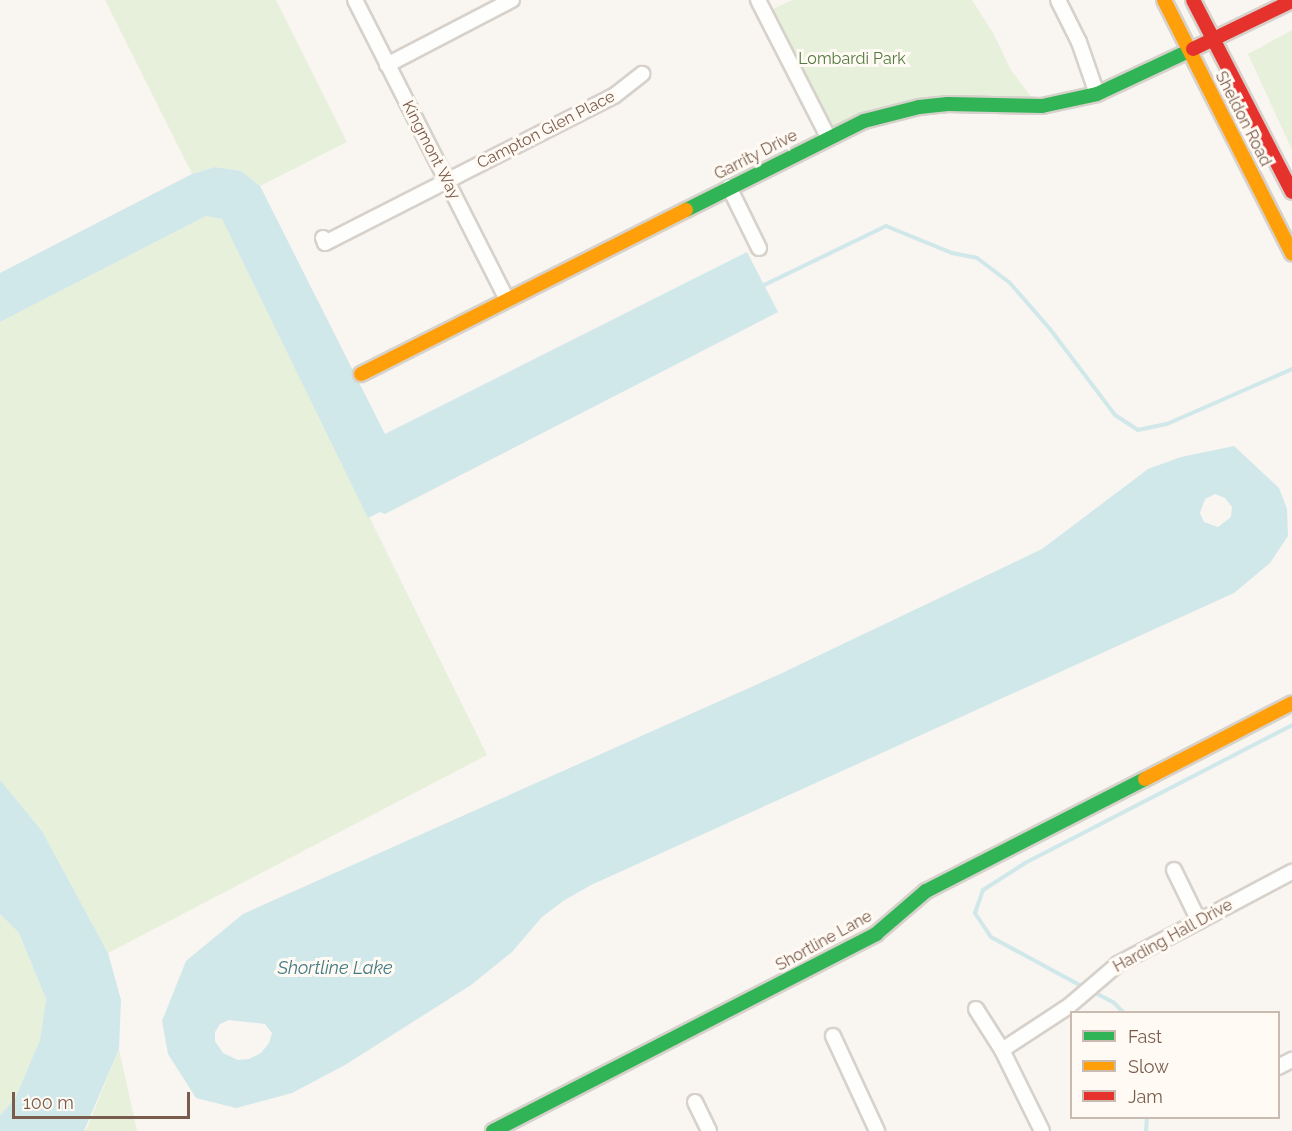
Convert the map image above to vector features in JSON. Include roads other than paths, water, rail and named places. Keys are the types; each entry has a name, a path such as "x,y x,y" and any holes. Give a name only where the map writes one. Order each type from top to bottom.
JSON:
{"street":[{"name":"Kingmont Way","path":"355,0 507,300"},
{"path":"387,65 512,0"},
{"path":"758,0 828,137"},
{"path":"1058,0 1079,42 1097,94"},
{"name":"Sheldon Road","path":"1164,0 1292,253"},
{"name":"Sheldon Road","path":"1193,0 1292,192"},
{"name":"Garrity Drive","path":"361,374 864,120 919,107 948,104 1042,106 1097,94 1292,1"},
{"name":"Campton Glen Place","path":"323,238 325,243 614,96 642,74"},
{"path":"729,187 759,248"},
{"name":"Shortline Lane","path":"492,1131 876,934 926,891 1292,703"},
{"path":"1174,870 1199,921"},
{"name":"Harding Hall Drive","path":"1002,1050 1046,1022 1118,964 1292,872"},
{"path":"976,1009 1002,1050 1042,1131"},
{"path":"833,1036 877,1131"},
{"path":"695,1102 709,1131"}],"water":[{"path":"215,167 241,171 260,186 385,434 747,252 778,312 385,514 380,512 368,518 222,219 206,216 0,322 0,273 192,174"},
{"name":"Shortline Lake","path":"1234,446 1279,488 1287,509 1288,536 1270,563 1234,593 591,885 563,901 541,918 512,952 471,985 345,1065 292,1093 236,1108 196,1098 168,1054 162,1021 186,961 243,914 780,674 1042,549 1148,469 1181,457","holes":["1215,494 1225,498 1232,507 1231,517 1218,527 1204,522 1200,513 1205,499","229,1020 265,1024 272,1033 269,1043 261,1053 249,1059 238,1060 223,1053 215,1041 215,1032 220,1024"]},
{"path":"0,780 42,831 108,953 121,1000 119,1049 84,1131 0,1131 0,1115 15,1099 40,1040 46,999 19,933 0,914"}],"waterway":[{"path":"760,287 886,226 952,253 977,258 1010,283 1050,329 1115,415 1138,430 1167,424 1292,369"},
{"path":"1085,988 991,937 975,913 983,890 1025,863 1292,725"},
{"path":"1092,991 1113,1002 1122,1011"},
{"path":"1146,1131 1147,1119"}],"park label":[{"name":"Lombardi Park","path":"852,59"}]}
